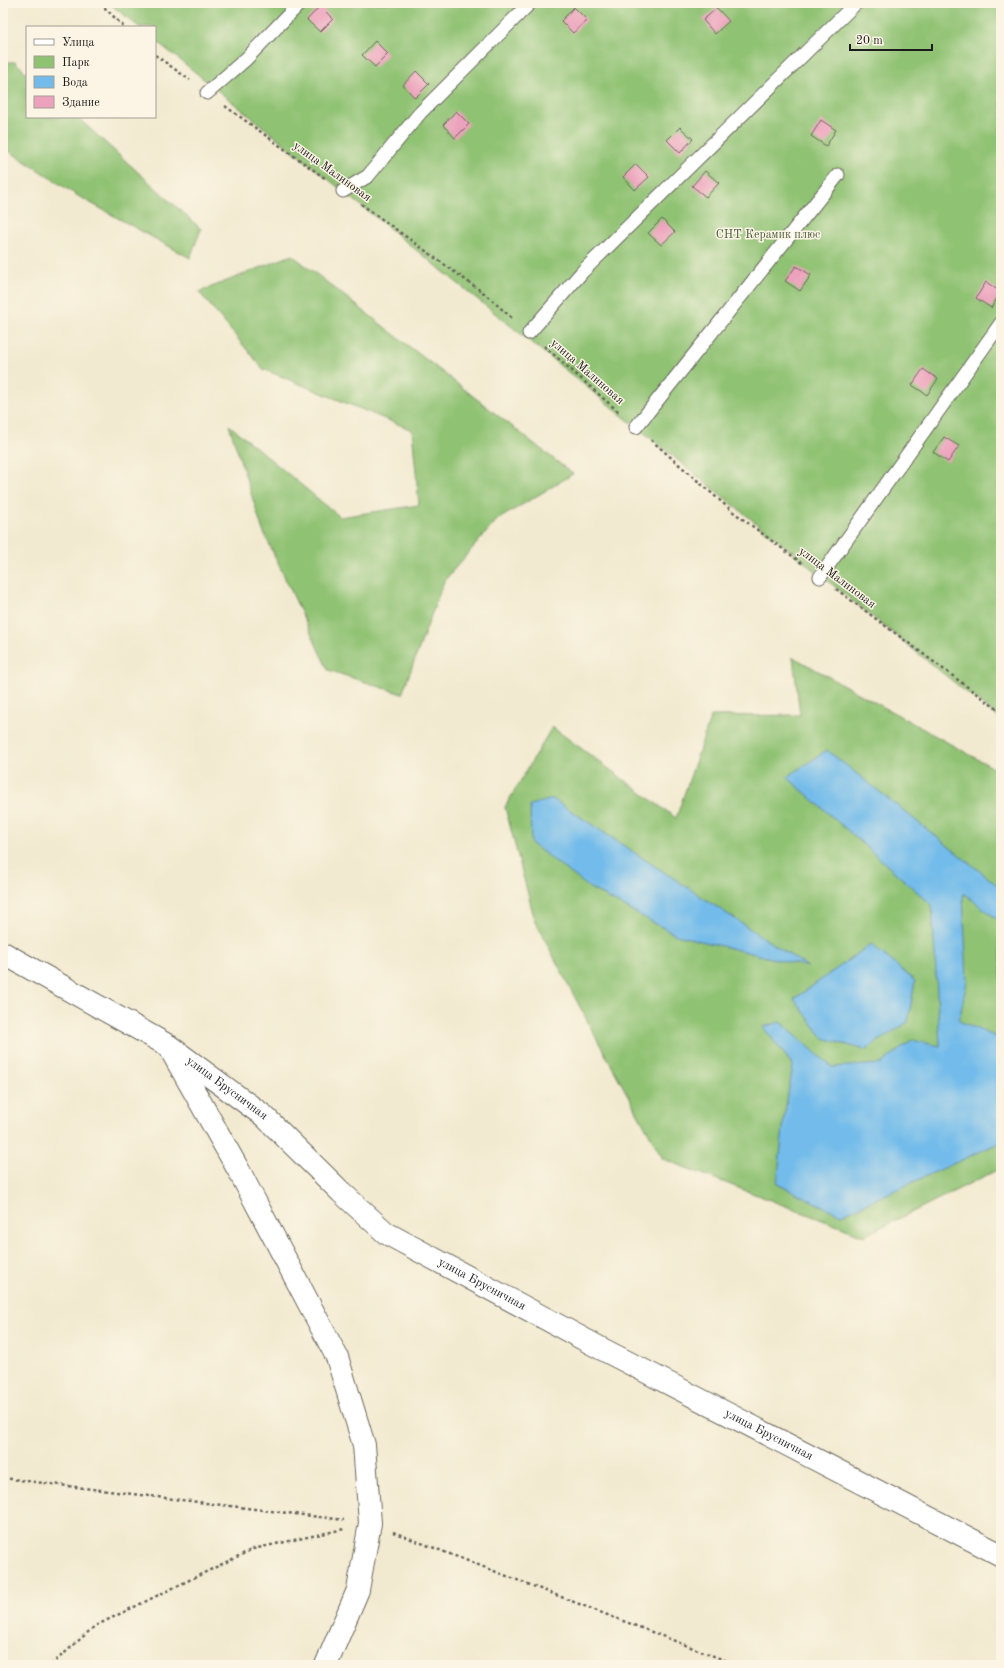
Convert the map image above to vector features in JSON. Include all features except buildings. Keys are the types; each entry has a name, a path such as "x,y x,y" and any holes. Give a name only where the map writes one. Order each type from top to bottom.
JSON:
{"street":[{"name":"улица Брусничная","path":"3,953 169,1046 264,1116 341,1192 386,1233 602,1349 1001,1555"},
{"path":"169,1046 238,1169 337,1357 364,1445 370,1523 358,1590 326,1665"}],"lane":[{"path":"207,93 246,59 300,3"},
{"path":"343,191 368,176 420,113 530,3"},
{"path":"529,333 584,271 856,3"},
{"path":"636,427 838,175"},
{"path":"820,577 1001,323"}],"path":[{"path":"100,3 123,26"},
{"name":"улица Малиновая","path":"156,56 485,294 732,511 1001,712"},
{"path":"3,1478 370,1523 738,1665"},
{"path":"51,1665 95,1626 253,1549 370,1523"}],"green space":[{"name":"СНТ Керамик плюс","path":"109,3 1001,3 1001,720 156,41 156,26 138,26"},
{"path":"3,62 15,62 26,72 26,118 78,118 201,229 190,258 78,196 3,147"},
{"path":"292,255 573,474 497,520 444,581 402,694 328,670 263,531 229,425 340,517 419,505 412,430 263,369 199,292"},
{"path":"793,657 1001,772 1001,1168 864,1236 663,1159 593,1032 535,921 505,807 552,727 676,818 711,716 800,715"}],"water":[{"path":"827,750 1001,888 1001,922 963,893 967,981 959,1021 1001,1039 1001,1142 841,1215 777,1184 784,1118 793,1065 763,1027 780,1022 832,1067 881,1064 912,1040 940,1046 932,905 787,777"},
{"path":"553,799 808,967 676,935 590,888 531,843 530,805"},
{"path":"871,944 915,981 908,1022 865,1050 823,1038 794,999"}]}
